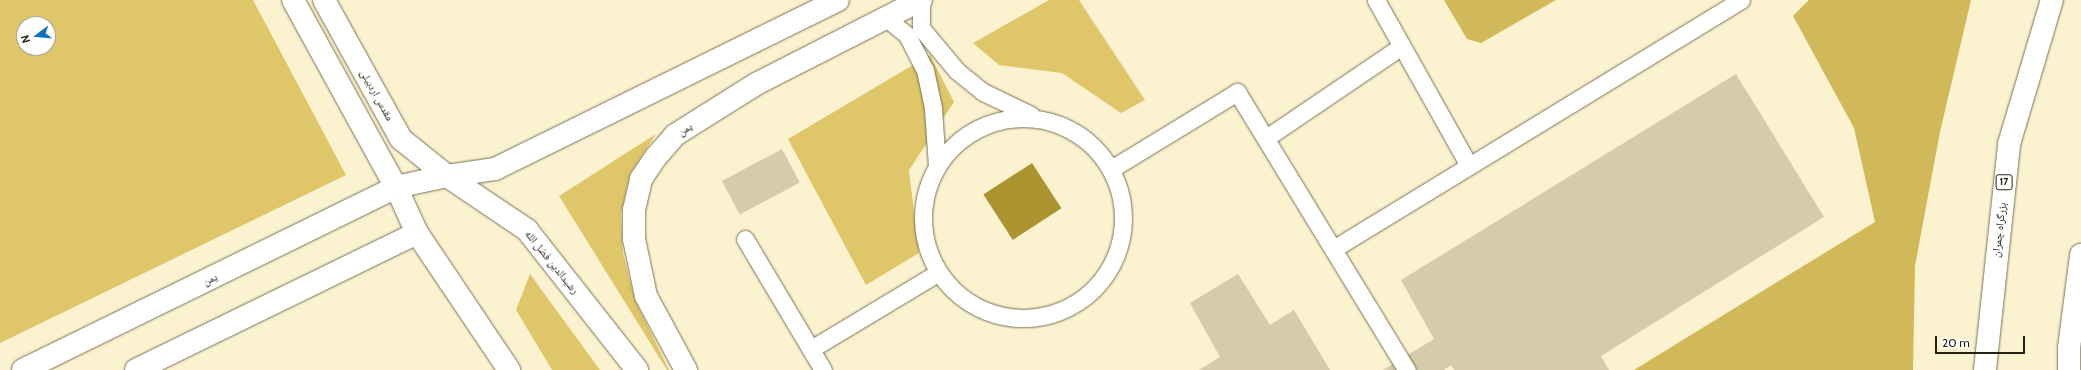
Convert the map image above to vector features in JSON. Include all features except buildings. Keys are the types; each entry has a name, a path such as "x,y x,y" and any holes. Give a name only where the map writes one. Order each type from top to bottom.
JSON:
{"main road":[{"path":"293,0 396,187 417,233 509,370"},
{"name":"مقدس اردبیلی","path":"324,0 401,139 447,176"},
{"path":"447,176 495,169 838,0"},
{"name":"یمن","path":"686,370 646,296 634,239 634,210 641,179 656,157 675,135 758,83 921,0"},
{"name":"بزرگراه چمران","path":"1985,370 2009,144 2052,0"},
{"name":"یمن","path":"23,370 396,187 447,176"},
{"name":"رشیدالدین فضل الله","path":"447,176 527,230 638,370"},
{"path":"136,370 417,233"},
{"path":"2069,370 2069,348 2081,255"}],"lane":[{"path":"921,0 921,28 957,71 983,92 1039,118 1068,128 1092,145 1111,169 1122,198 1123,229 1115,259 1099,285 1075,304 1046,316 1016,318 993,313 960,295 939,272 928,247 923,219 926,192 937,166 956,143 981,126 1009,118 1039,118"},
{"path":"1376,0 1469,166"},
{"path":"1333,249 1741,0"},
{"path":"886,18 907,35 925,70 933,109 937,166"},
{"path":"1266,138 1402,46"},
{"path":"1111,169 1237,92 1407,370"},
{"path":"745,239 823,370"},
{"path":"811,349 939,272"}],"shaded area":[{"path":"0,0 253,0 346,175 0,343"},
{"path":"1049,0 1079,0 1145,100 1121,113 1062,73 999,65 973,43"},
{"path":"1444,0 1556,0 1481,43 1467,39"},
{"path":"1809,0 1971,0 1940,132 1915,266 1913,370 1634,370 1875,222 1854,128 1793,16"},
{"path":"930,55 954,102 909,170 919,253 866,285 788,139"},
{"path":"656,134 630,174 621,214 623,253 635,300 669,370 667,370 559,196"},
{"path":"1032,163 1061,208 1013,240 983,195"},
{"path":"530,274 600,370 552,370 516,310"}]}
